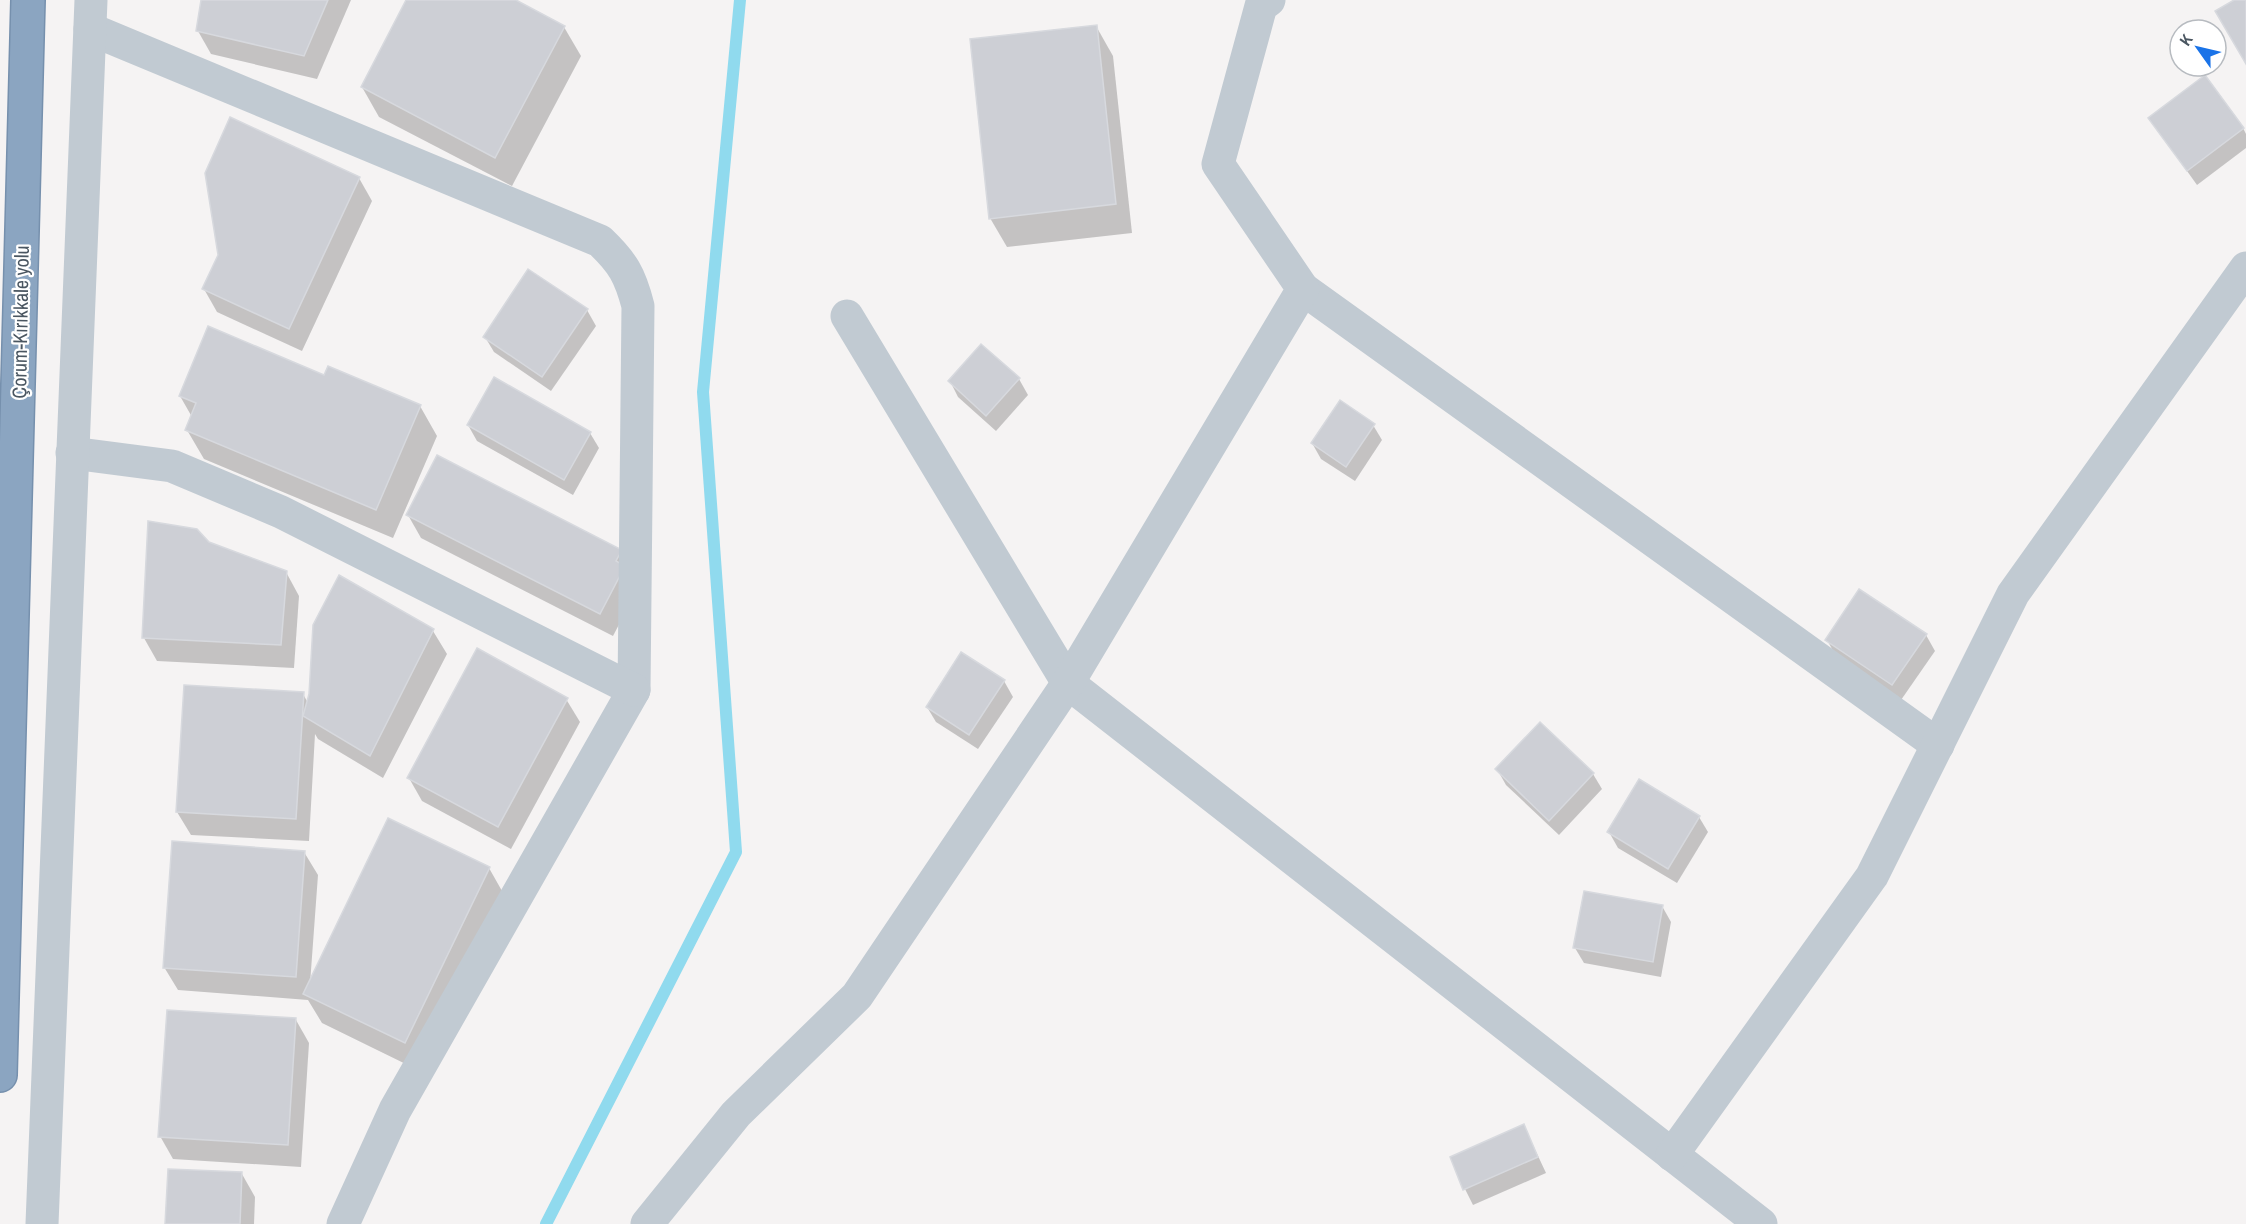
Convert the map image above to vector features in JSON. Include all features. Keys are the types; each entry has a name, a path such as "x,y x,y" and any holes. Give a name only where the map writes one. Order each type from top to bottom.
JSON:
{"highway":[{"name":"Çorum-Kırıkkale yolu","path":"0,1075 28,0"}],"street":[{"path":"1269,0 1261,6 1218,164 1303,290 1938,745"},
{"path":"42,1224 90,15 600,241 620,260 631,278 638,306 634,690 395,1110 343,1224"},
{"path":"1672,1155 1872,876 2013,594 2246,268"},
{"path":"647,1224 736,1114 857,996 1068,683 1303,290"},
{"path":"847,316 1068,683 1761,1224"},
{"path":"72,453 172,466 281,512 634,690"}],"building":[{"path":"201,0 328,0 304,56 196,31"},
{"path":"406,0 516,0 565,26 495,158 361,87"},
{"path":"2234,0 2246,0 2246,64 2228,33 2228,18 2219,18 2215,11"},
{"path":"1097,25 1116,204 989,219 970,39"},
{"path":"2201,78 2207,78 2244,128 2187,171 2148,118"},
{"path":"230,117 360,177 289,329 202,289 218,255 205,173"},
{"path":"528,269 588,309 542,377 483,337"},
{"path":"208,326 324,375 328,366 421,405 376,510 185,430 196,403 179,396"},
{"path":"981,344 1020,378 986,416 948,381"},
{"path":"494,377 591,432 564,480 467,425"},
{"path":"1340,400 1375,424 1346,467 1311,443"},
{"path":"437,455 622,550 616,561 625,566 600,614 406,515"},
{"path":"148,521 197,529 209,542 287,571 281,645 142,638"},
{"path":"339,575 434,629 370,756 303,716 309,694 313,625"},
{"path":"1859,589 1927,634 1892,685 1825,640"},
{"path":"477,648 568,698 498,827 407,778"},
{"path":"961,652 1005,680 969,735 926,707"},
{"path":"184,685 304,692 296,819 176,812"},
{"path":"1540,722 1594,773 1549,821 1495,769"},
{"path":"1639,779 1700,816 1668,869 1607,832"},
{"path":"388,818 490,867 405,1043 303,994"},
{"path":"172,841 305,851 296,977 163,968"},
{"path":"1584,891 1663,905 1653,962 1573,948"},
{"path":"167,1010 296,1018 288,1145 158,1137"},
{"path":"1524,1124 1538,1157 1463,1190 1450,1157"},
{"path":"168,1169 242,1172 240,1224 165,1224"}],"waterway":[{"path":"546,1224 736,852 703,392 740,0"}]}
